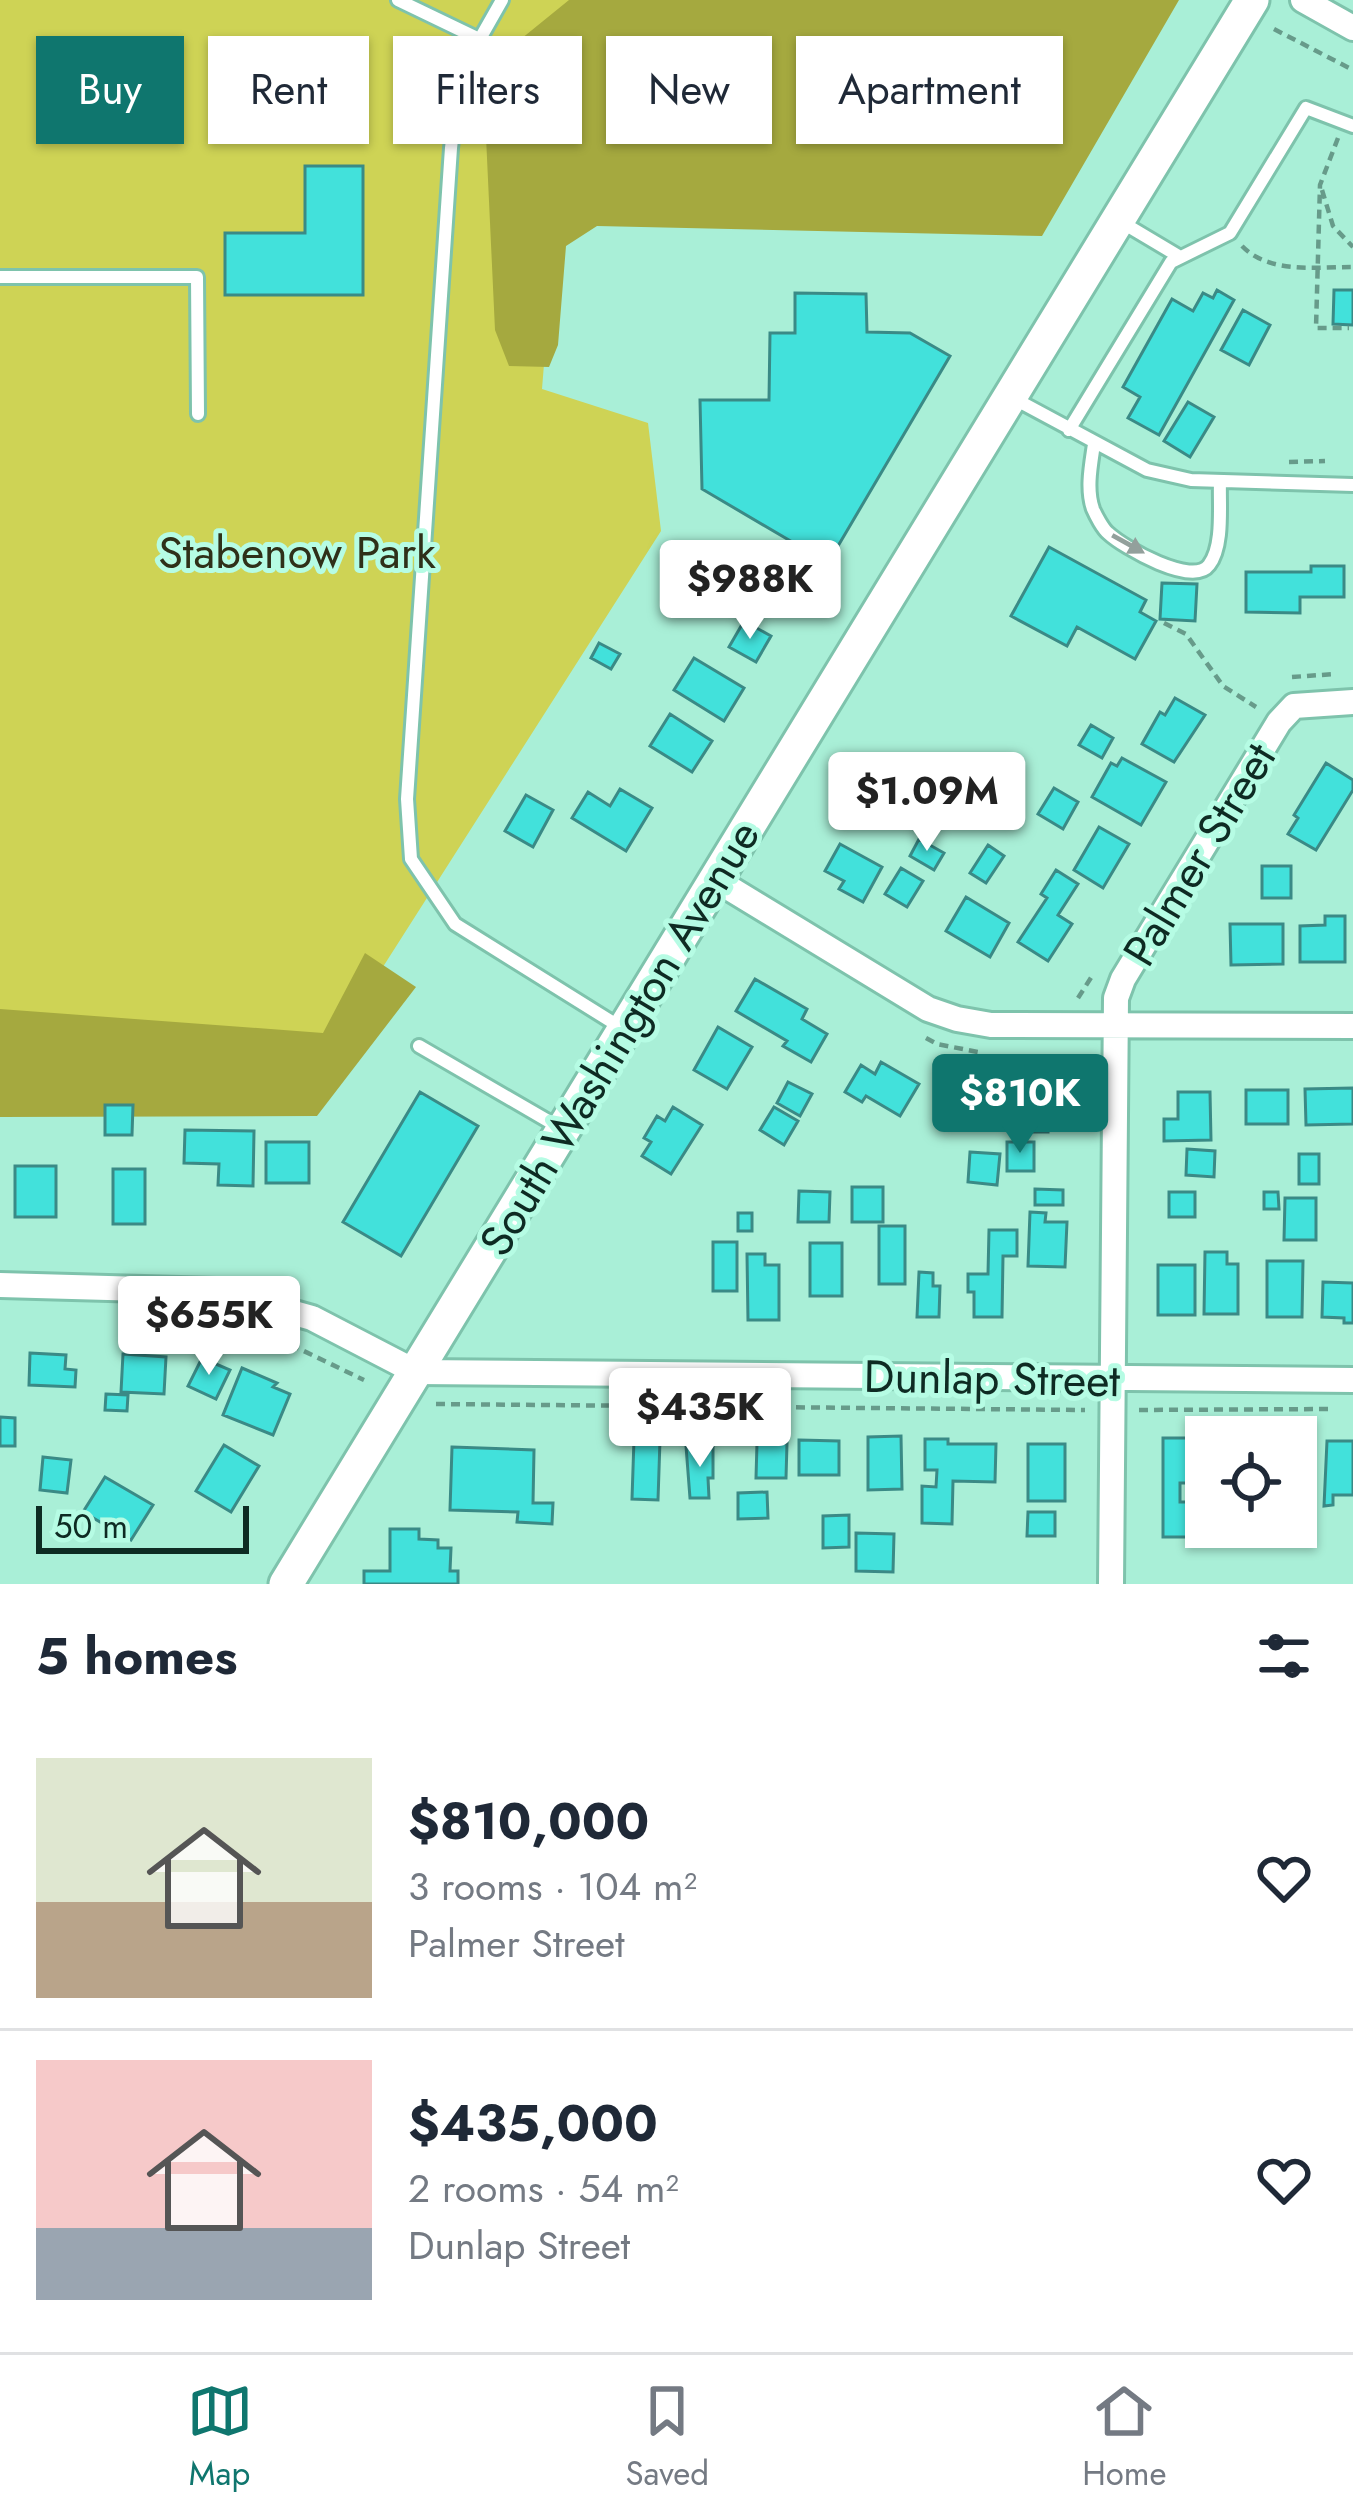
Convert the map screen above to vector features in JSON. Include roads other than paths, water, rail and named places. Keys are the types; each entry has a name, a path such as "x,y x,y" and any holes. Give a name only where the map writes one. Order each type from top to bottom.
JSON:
{"street":[{"name":"South Washington Avenue","path":"286,1584 1252,0"},
{"path":"1303,0 1353,28"},
{"name":"Palmer Street","path":"1111,1584 1116,998 1123,979 1279,722 1294,706 1353,702"},
{"path":"716,880 942,1014 992,1025 1353,1026"},
{"name":"Dunlap Street","path":"0,1285 216,1292 312,1318 416,1372 1353,1380"}],"lane":[{"path":"398,0 473,36"},
{"path":"481,36 502,0"},
{"path":"1069,430 1172,262 1230,232 1306,108 1348,124"},
{"path":"452,144 407,799 411,859 455,925 624,1030"},
{"path":"1118,219 1180,257"},
{"path":"0,278 197,278 198,414"},
{"path":"1010,397 1147,470 1191,480 1353,485"},
{"path":"1094,444 1089,477 1092,507 1107,533 1180,573 1197,574 1209,566 1215,548 1220,481"},
{"path":"419,1046 563,1130"}],"park label":[{"name":"Stabenow Park","path":"297,552"}]}
